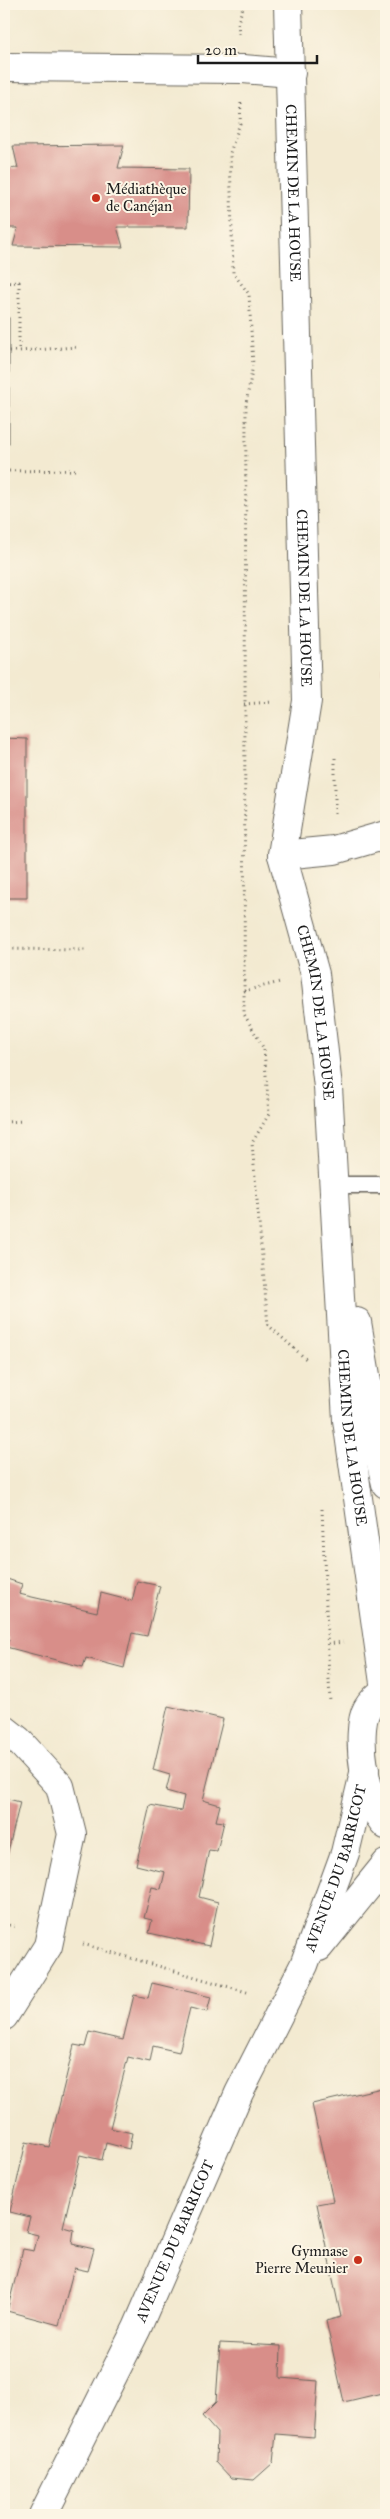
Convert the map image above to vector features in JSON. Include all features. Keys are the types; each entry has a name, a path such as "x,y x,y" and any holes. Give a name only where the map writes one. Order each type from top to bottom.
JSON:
{"street":[{"name":"CHEMIN DE LA HOUSE","path":"288,4 306,701 282,855 315,974 328,1086 347,1420 386,1690"},
{"path":"4,67 244,69 290,73"},
{"path":"282,855 334,850 386,835"},
{"name":"CHEMIN DE LA HOUSE","path":"334,1185 380,1459 386,1484"},
{"path":"386,1690 367,1708 362,1725 369,1794 377,1813 386,1825"},
{"path":"4,1729 18,1740 60,1786 72,1834 48,1946 4,2016"},
{"name":"AVENUE DU BARRICOT","path":"43,2515 137,2328 239,2093 304,1965 345,1853 366,1769"},
{"name":"AVENUE DU BARRICOT","path":"304,1965 386,1864"}],"lane":[{"path":"334,1185 386,1185"}],"path":[{"path":"4,283 19,282 19,351"},
{"path":"9,351 77,347"},
{"path":"4,471 79,470"},
{"path":"4,731 4,738"},
{"path":"6,898 6,950 87,950"},
{"path":"4,1122 23,1121"},
{"path":"4,1924 51,1935 284,2002"}],"building":[{"name":"Médiathèque de Canéjan","path":"124,145 118,168 189,169 188,227 117,227 123,247 13,246 18,228 4,228 4,169 18,168 13,146"},
{"path":"4,318 9,318 9,443 4,443"},
{"path":"383,641 386,641 386,753 383,753"},
{"path":"4,738 27,739 27,898 4,898"},
{"path":"4,1578 22,1584 19,1594 97,1612 101,1593 132,1601 137,1581 160,1586 147,1636 132,1633 124,1668 86,1658 83,1667 6,1647 9,1639 4,1637"},
{"path":"168,1706 223,1719 203,1800 220,1805 216,1821 224,1822 217,1851 209,1850 199,1897 218,1902 209,1946 149,1933 152,1920 144,1918 152,1887 161,1889 165,1872 136,1865 150,1805 181,1811 184,1796 166,1791 170,1775 153,1770"},
{"path":"4,1798 20,1802 6,1860 4,1859"},
{"path":"152,1983 211,1997 207,2012 190,2008 179,2052 153,2046 150,2062 128,2057 110,2128 132,2133 129,2149 106,2143 102,2160 80,2155 63,2227 74,2230 72,2244 94,2249 88,2271 74,2268 59,2325 7,2311 23,2249 34,2251 38,2235 26,2232 30,2217 10,2212 26,2142 49,2147 74,2045 85,2047 89,2032 123,2040 134,1995 148,1998"},
{"name":"Gymnase Pierre Meunier","path":"386,2087 386,2392 344,2402 326,2321 341,2317 317,2204 333,2201 312,2104"},
{"path":"220,2343 281,2346 280,2378 318,2381 314,2437 276,2434 273,2463 254,2480 231,2478 216,2462 217,2433 202,2416 216,2402"}],"place":[{"name":"Médiathèque de Canéjan","path":"96,198"},
{"name":"Gymnase Pierre Meunier","path":"358,2260"}]}
